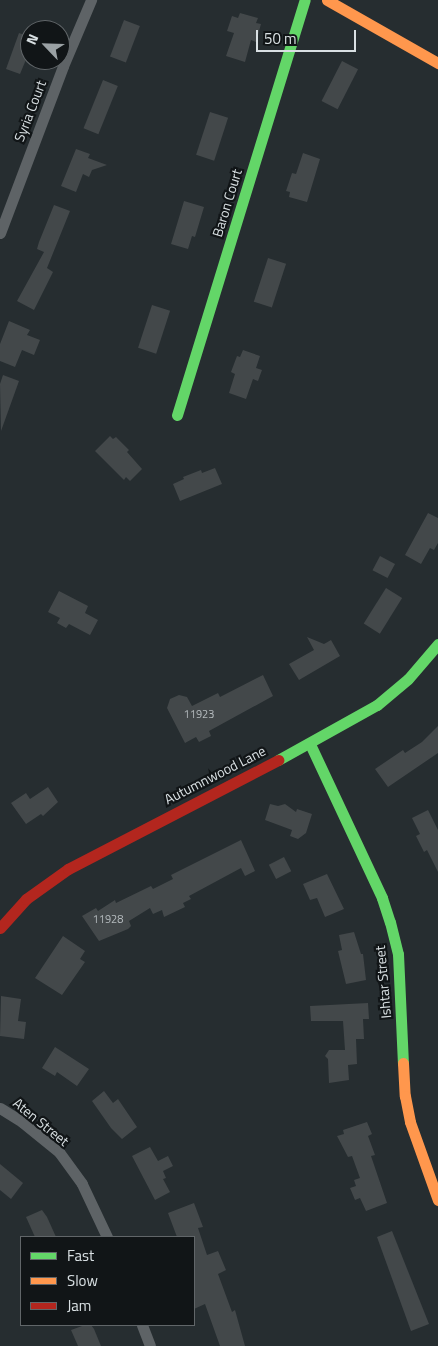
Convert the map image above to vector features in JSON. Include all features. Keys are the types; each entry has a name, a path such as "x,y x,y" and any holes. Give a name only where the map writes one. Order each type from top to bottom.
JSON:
{"street":[{"name":"Syria Court","path":"0,233 63,66 91,0"},
{"name":"Baron Court","path":"177,415 305,0"},
{"path":"327,0 438,63"},
{"name":"Autumnwood Lane","path":"0,928 26,899 68,869 235,781 310,744 377,704 408,679 438,644"},
{"name":"Ishtar Street","path":"310,744 382,898 390,922 398,954 405,1096 410,1122 438,1200"},
{"name":"Aten Street","path":"0,1108 22,1122 58,1152 82,1184 108,1236"},
{"path":"142,1326 150,1346"}],"building":[{"path":"240,13 258,18 256,23 261,24 256,42 251,40 245,62 226,56 234,33 227,31 232,16 238,18"},
{"path":"124,20 140,26 126,63 110,56"},
{"path":"20,33 20,70 22,70 20,74 6,69"},
{"path":"342,61 358,69 338,109 322,101"},
{"path":"103,80 118,86 98,134 84,128"},
{"path":"210,112 228,118 214,161 196,155"},
{"path":"76,149 90,154 88,158 107,165 92,170 89,177 83,174 76,192 61,186"},
{"path":"303,153 320,159 307,202 289,197 290,192 286,191 292,173 296,174"},
{"path":"184,201 204,207 195,237 192,236 188,249 171,244"},
{"path":"54,205 70,211 47,268 53,272 34,310 17,301 44,252 37,249"},
{"path":"268,258 286,264 272,308 254,302"},
{"path":"152,305 170,311 156,354 138,348"},
{"path":"9,321 30,330 27,335 40,340 34,355 22,350 15,367 0,361 0,344"},
{"path":"243,350 260,356 256,368 262,370 258,381 253,379 246,399 229,393 235,374 231,372 237,356 240,357"},
{"path":"3,375 19,381 1,431 0,384"},
{"path":"110,436 113,439 116,437 129,450 127,452 142,469 130,481 126,477 124,480 95,451"},
{"path":"215,468 222,484 180,501 173,484 184,479 183,477 201,470 202,473"},
{"path":"428,513 438,518 438,543 434,550 430,548 421,564 405,555"},
{"path":"380,556 395,564 387,578 372,570"},
{"path":"386,588 402,598 380,634 364,624"},
{"path":"59,591 88,606 85,613 98,620 90,635 69,624 66,628 57,623 60,618 48,612"},
{"path":"307,637 324,644 331,640 340,656 299,680 289,664 314,650"},
{"path":"263,675 273,696 209,731 211,736 199,742 196,737 185,743 167,708 170,699 179,695 187,697 192,706 218,693 220,697"},
{"path":"438,726 438,753 388,787 375,769 403,750 405,753 422,742"},
{"path":"48,787 58,802 43,816 41,814 26,824 11,803 26,793 30,799"},
{"path":"270,804 278,806 285,804 296,812 297,809 312,814 306,833 298,839 290,836 292,830 265,820"},
{"path":"428,810 438,830 438,872 427,850 424,852 416,836 420,834 412,818"},
{"path":"241,840 255,871 245,876 241,868 189,896 191,899 183,903 185,907 164,917 162,910 153,914 150,908 129,921 131,926 128,929 99,941 82,916 96,908 98,911 115,900 116,903 151,886 153,889 173,879 171,875"},
{"path":"284,857 291,871 276,879 269,865"},
{"path":"327,874 344,909 325,917 317,898 310,900 303,884"},
{"path":"354,932 361,954 363,954 366,980 346,984 338,951 342,950 339,935"},
{"path":"63,936 85,951 80,959 85,962 62,995 35,978"},
{"path":"1,996 21,999 18,1021 26,1022 24,1039 0,1036"},
{"path":"368,1003 369,1019 363,1019 364,1039 356,1039 357,1064 348,1065 349,1080 329,1083 328,1059 325,1056 329,1050 345,1050 343,1021 311,1021 310,1006"},
{"path":"55,1047 89,1069 77,1086 57,1072 55,1076 42,1068"},
{"path":"104,1091 113,1103 118,1099 137,1127 122,1139 111,1128 92,1101"},
{"path":"367,1122 372,1134 368,1136 375,1155 371,1156 387,1203 366,1211 360,1198 355,1200 350,1188 356,1186 354,1180 360,1178 352,1156 348,1157 337,1136 344,1134 343,1130"},
{"path":"150,1147 158,1161 168,1156 173,1166 163,1171 166,1178 163,1179 170,1192 155,1200 132,1156"},
{"path":"0,1164 23,1183 11,1199 0,1190"},
{"path":"194,1203 203,1227 198,1228 207,1255 218,1251 226,1270 218,1274 232,1312 235,1310 245,1346 220,1346 205,1304 195,1309 195,1236 177,1236 168,1213"},
{"path":"42,1210 56,1236 35,1236 26,1217"},
{"path":"392,1231 429,1324 411,1331 377,1237"},
{"path":"82,1326 92,1326 101,1346 78,1346 71,1330"}],"traffic: fast":[{"path":"177,415 305,0"},
{"path":"278,760 377,705 408,679 438,644"},
{"path":"310,744 382,898 390,922 398,954 403,1063"}],"traffic: slow":[{"path":"327,0 438,63"},
{"path":"403,1063 405,1096 410,1122 438,1200"}],"traffic: jam":[{"path":"0,928 26,899 68,869 278,760"}]}
